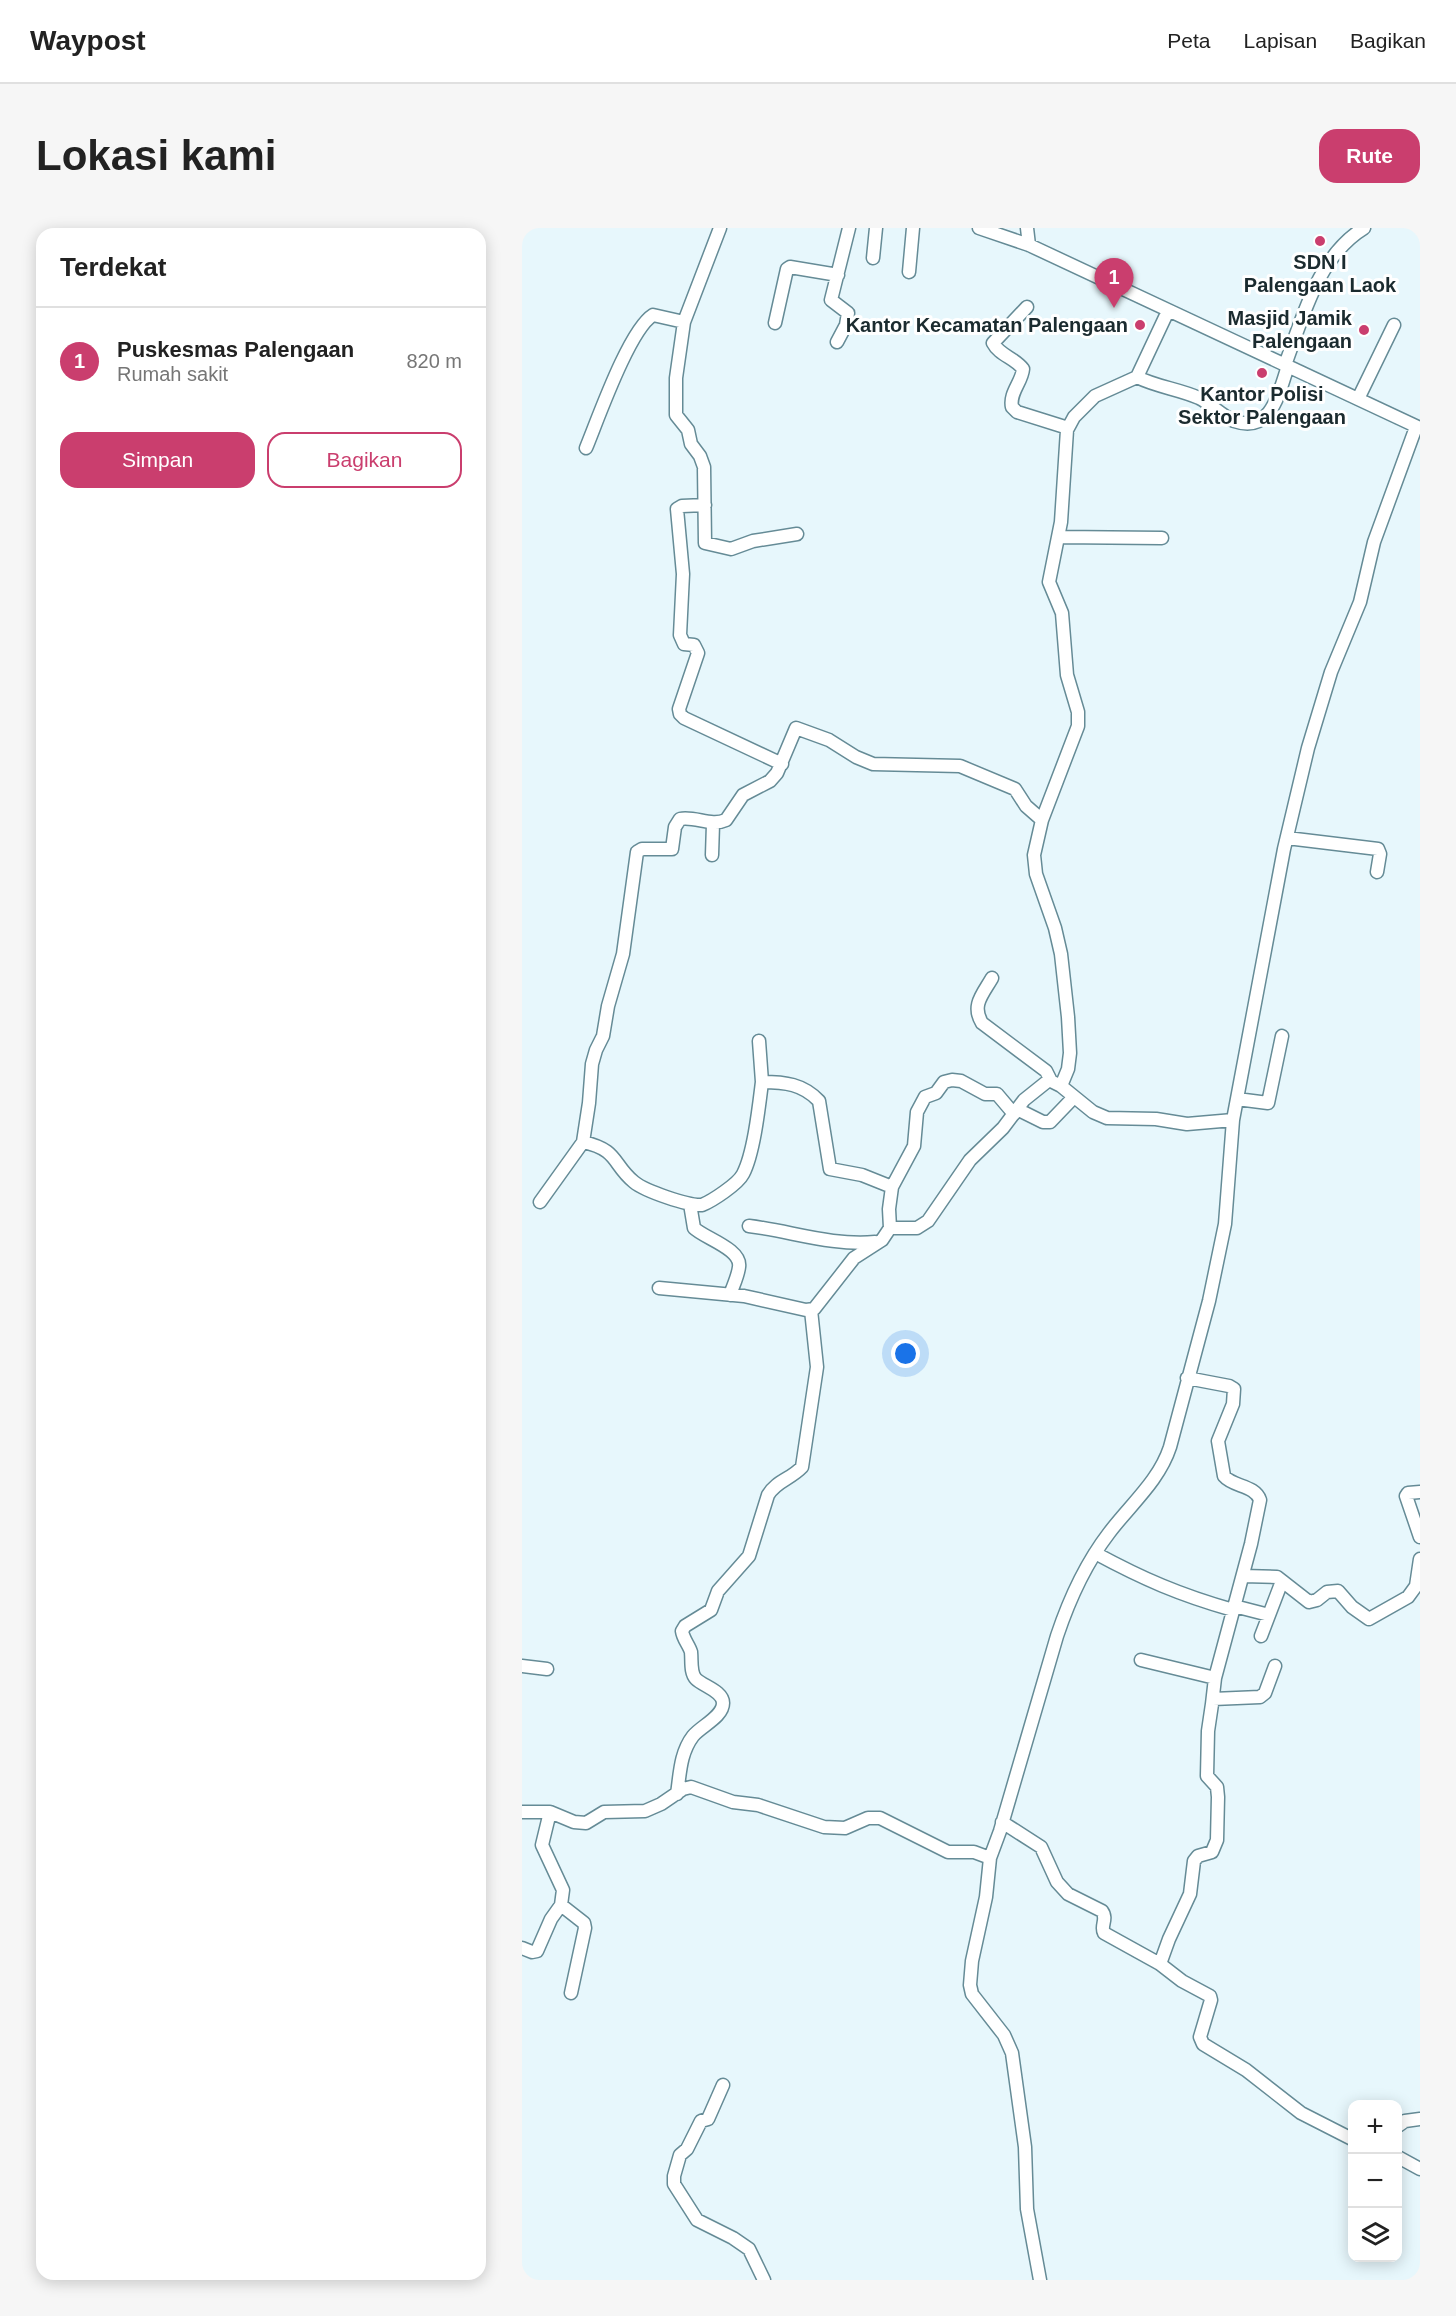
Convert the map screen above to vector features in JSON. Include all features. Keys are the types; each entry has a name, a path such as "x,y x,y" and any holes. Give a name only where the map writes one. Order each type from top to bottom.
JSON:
{"street":[{"path":"720,228 684,322 676,378 675,410 678,418 687,428 691,444 702,462 705,473 706,545 731,549 753,541 797,534"},
{"path":"837,342 844,329 848,313 832,302 849,228"},
{"path":"873,258 876,228"},
{"path":"909,272 913,228"},
{"path":"979,228 1029,245 1418,427 1374,542 1359,602 1331,672 1308,748 1267,929 1233,1120 1224,1224 1209,1301 1170,1447 1164,1463 1095,1553 1076,1589 1059,1630 990,1858 986,1897 972,1961 970,1985 972,1995 1004,2035 1014,2058 1026,2153 1027,2209 1040,2280"},
{"path":"1027,228 1029,245"},
{"path":"1137,377 1152,384 1194,396 1234,421 1261,420 1269,415 1286,365 1326,267 1346,241 1364,228"},
{"path":"775,323 790,267 838,275"},
{"path":"1027,307 993,343 997,349 1019,363 1023,369 1023,374 1011,400 1012,407 1017,412 1068,428"},
{"path":"1056,1084 1069,1062 1068,1017 1060,947 1034,865 1036,838 1069,751 1078,720 1067,675 1062,613 1049,582 1061,522 1064,455 1068,428 1074,417 1098,394 1137,377 1168,311"},
{"path":"586,448 621,366 643,324 653,315 684,322"},
{"path":"1358,399 1394,325"},
{"path":"705,505 682,506 677,509 683,574 680,635 684,644 694,645 698,652 679,709 680,714 684,718 782,764"},
{"path":"1058,537 1162,538"},
{"path":"540,1202 583,1142 592,1064 603,1036 608,1005 622,954 636,855 642,849 667,851 673,849 675,827 680,819 699,820 713,824 726,820 740,798 770,781 782,764 795,729 798,728 829,740 856,757 873,764 960,766 1015,789 1026,806 1042,820"},
{"path":"712,855 713,824"},
{"path":"1287,838 1378,849 1380,854 1377,872"},
{"path":"992,978 976,1005 977,1015 982,1023 1046,1071 1056,1084 1093,1112 1107,1118 1156,1119 1187,1124 1233,1120"},
{"path":"1237,1099 1268,1103 1282,1036"},
{"path":"583,1142 605,1150 640,1186 690,1204 698,1206 705,1204 743,1175 754,1136 762,1082 759,1041"},
{"path":"811,1310 826,1296 854,1258 885,1237 890,1228 889,1209 892,1187 914,1146 920,1106 925,1097 936,1093 944,1082 961,1081 985,1094 997,1094 1015,1111 1043,1122 1050,1122 1074,1097"},
{"path":"762,1082 795,1084 804,1088 819,1101 830,1169 862,1175 892,1187"},
{"path":"890,1228 917,1228 928,1221 970,1160 1003,1128 1015,1111 1044,1083 1056,1084"},
{"path":"690,1204 691,1221 696,1230 725,1246 739,1262 730,1295"},
{"path":"749,1226 840,1243 879,1242"},
{"path":"659,1288 730,1295 811,1310"},
{"path":"677,1794 682,1758 687,1746 693,1736 717,1715 723,1702 721,1696 693,1675 690,1649 682,1631 685,1626 711,1610 718,1591 749,1556 772,1487 796,1474 802,1467 817,1367 811,1310"},
{"path":"1160,1964 1190,1894 1194,1861 1212,1852 1217,1840 1218,1791 1207,1776 1208,1731 1215,1678 1243,1576 1260,1500 1259,1495 1227,1480 1224,1476 1218,1441 1231,1409 1234,1389 1187,1378"},
{"path":"1420,1492 1408,1493 1406,1496 1420,1537"},
{"path":"1095,1553 1154,1584 1198,1601 1269,1615"},
{"path":"1243,1576 1273,1576 1309,1602 1317,1600 1327,1592 1338,1591 1352,1607 1369,1619 1408,1597 1416,1586 1420,1559"},
{"path":"1261,1636 1282,1581"},
{"path":"1141,1660 1215,1678"},
{"path":"522,1666 547,1670"},
{"path":"1213,1699 1256,1698 1263,1695 1275,1666"},
{"path":"522,1812 550,1812 574,1822 586,1823 604,1812 645,1810 691,1788 733,1802 758,1805 804,1821 833,1828 851,1826 868,1818 880,1818 948,1852 974,1852 990,1858"},
{"path":"522,1947 532,1952 537,1951 551,1919 561,1905 563,1888 554,1874 542,1845 550,1812"},
{"path":"1002,1822 1041,1846 1057,1882 1068,1894 1102,1911 1105,1915 1102,1929 1104,1933 1160,1964 1182,1981 1210,1996 1211,2000 1200,2037 1203,2044 1246,2070 1301,2113 1348,2136"},
{"path":"561,1905 584,1923 585,1928 571,1993"},
{"path":"723,2085 709,2119 701,2121 688,2148 680,2155 674,2184 697,2220 733,2238 749,2249 764,2280"},
{"path":"1402,2124 1408,2120 1420,2119"},
{"path":"1402,2159 1420,2169"}],"place":[{"name":"SDN I Palengaan Laok","path":"1320,241"},
{"name":"Puskesmas Palengaan","path":"1114,308"},
{"name":"Kantor Kecamatan Palengaan","path":"1140,325"},
{"name":"Masjid Jamik Palengaan","path":"1364,330"},
{"name":"Kantor Polisi Sektor Palengaan","path":"1262,373"}]}
